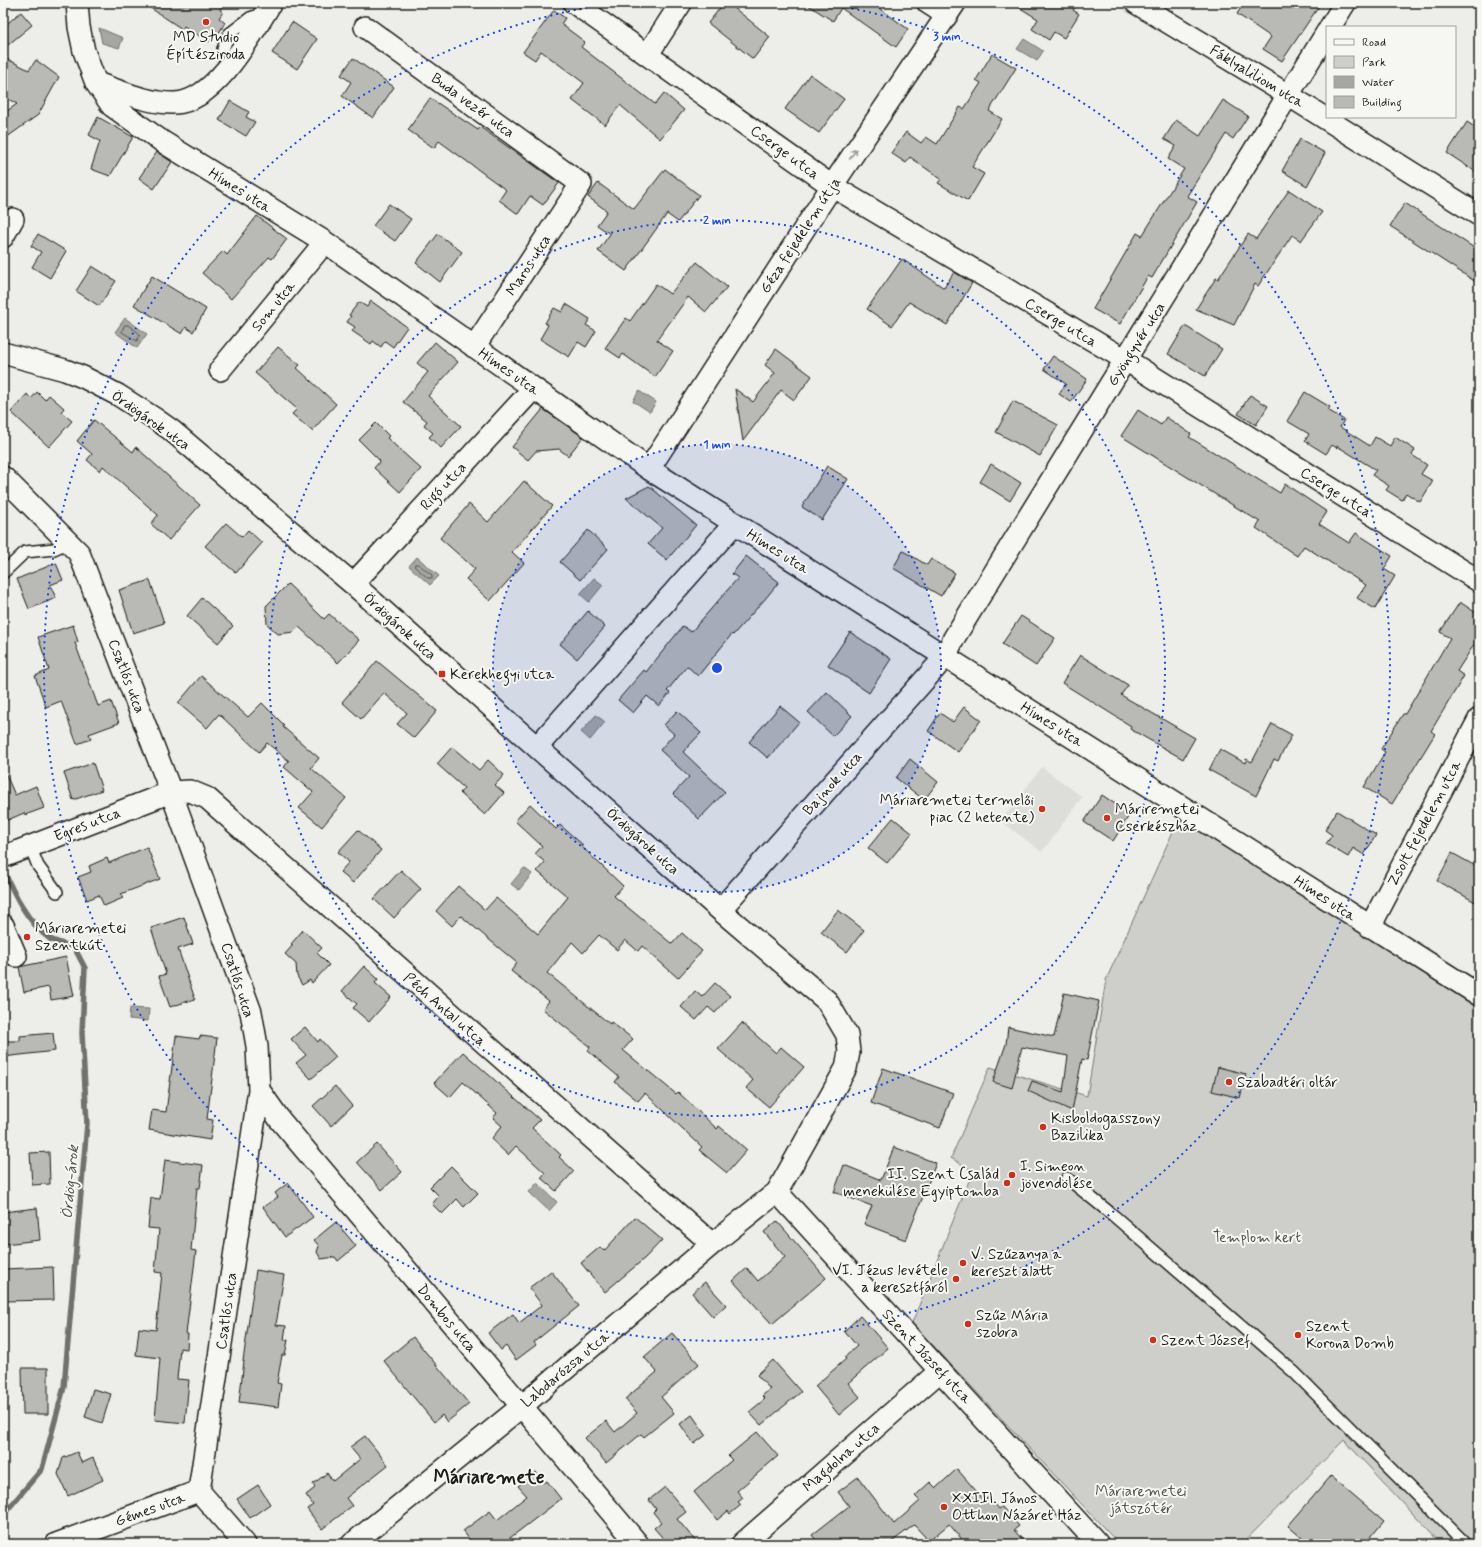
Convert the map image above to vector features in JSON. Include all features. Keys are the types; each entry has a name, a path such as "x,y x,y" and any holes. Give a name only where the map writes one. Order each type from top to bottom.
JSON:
{"street":[{"name":"Hímes utca","path":"77,3 79,28 84,50 96,83 112,106 163,142 325,242 649,469 1070,734 1370,927 1479,995"},
{"name":"Cserge utca","path":"574,3 648,54 832,186 1126,360 1479,581"},
{"path":"648,54 681,3"},
{"path":"928,3 951,9"},
{"name":"Fáklyaliliom utca","path":"1136,3 1288,95 1479,215"},
{"path":"1331,26 1345,3"},
{"path":"96,83 156,102 176,103 197,98 213,86 231,64 268,8"},
{"name":"Géza fejedelem útja","path":"649,469 832,186 951,9"},
{"name":"Buda vezér utca","path":"365,27 581,184"},
{"name":"Gyöngyvér utca","path":"945,656 954,638 1326,34"},
{"name":"Maros utca","path":"474,347 581,184"},
{"name":"Som utca","path":"220,370 325,242"},
{"name":"Ördögárok utca","path":"3,353 65,370 83,377 118,395 171,430 353,584 720,910 827,1001 847,1035 848,1052 846,1068 777,1192"},
{"name":"Rigó utca","path":"353,584 533,389"},
{"name":"Csatlós utca","path":"3,477 79,553 171,792 251,1012 257,1046 258,1090 199,1491"},
{"path":"538,747 735,523"},
{"name":"Bajnok utca","path":"720,910 945,656"},
{"name":"Zsolt fejedelem utca","path":"1370,927 1479,719"},
{"name":"Péch Antal utca","path":"171,792 190,791 207,798 712,1244"},
{"name":"Egres utca","path":"17,852 171,792"},
{"path":"3,925 16,956"},
{"name":"Dombos utca","path":"258,1090 280,1120 638,1544"},
{"name":"Labdarózsa utca","path":"352,1544 522,1406 712,1244 777,1192"},
{"name":"Szent József utca","path":"777,1192 1098,1544"},
{"name":"Magdolna utca","path":"742,1544 940,1371"},
{"path":"199,1491 245,1544"},
{"name":"Gémes utca","path":"56,1544 199,1491"}],"lane":[{"path":"223,49 229,34 250,18 268,8"},
{"path":"3,573 25,552 54,548 68,542"},
{"path":"17,852 38,866 57,892"},
{"path":"1067,1178 1114,1216 1294,1372 1466,1544"}],"shaded area":[{"name":"Máriaremetei termelői piac (2 hetente)","path":"1042,767 1082,797 1042,852 1001,821"}],"green space":[{"name":"Templom kert","path":"1180,816 1479,1002 1479,1536 1469,1544 1441,1544 1344,1440 1242,1544 1119,1544 912,1323 973,1171 951,1158 990,1067 1087,1096 1106,980"}],"water":[{"path":"99,28 123,38 119,48 102,43"},
{"path":"1024,39 1043,51 1037,61 1017,49"},
{"path":"125,318 147,334 137,348 115,332"},
{"path":"639,391 656,402 650,412 633,401"},
{"path":"417,557 439,576 430,585 409,566"},
{"path":"594,578 603,585 589,602 580,594"},
{"path":"596,715 605,722 590,740 581,732"},
{"path":"524,868 532,874 519,890 511,884"},
{"path":"130,1008 149,1009 148,1021 129,1019"},
{"path":"537,1183 557,1202 549,1211 529,1192"}],"building":[{"name":"MD Studio Építésziroda","path":"143,3 224,3 220,10 223,12 219,18 225,23 215,39 212,37 209,42 184,26 182,29"},
{"path":"724,3 728,3 770,37 753,59 708,23"},
{"path":"805,3 872,3 908,29 896,47 841,8 833,21"},
{"path":"1012,3 1078,3 1073,10 1079,14 1064,38 1054,32 1049,40 1032,29 1038,19"},
{"path":"1244,3 1321,3 1282,61 1263,49 1271,37 1237,14"},
{"path":"554,10 565,18 561,24 585,42 581,47 655,104 664,93 684,110 660,139 620,105 605,125 572,100 584,83 541,51 535,60 523,52"},
{"path":"21,12 32,25 3,49 3,27"},
{"path":"292,22 317,39 297,69 272,53"},
{"path":"992,54 1016,68 989,111 1002,119 972,167 984,174 968,201 938,183 941,179 910,157 906,163 891,153 906,132 921,143 926,137 937,144 960,107 964,109 981,83 976,80"},
{"path":"3,57 29,70 36,60 59,77 38,115 3,140 3,114 17,104 3,96"},
{"path":"353,58 394,87 373,118 342,96 351,82 341,75"},
{"path":"810,74 844,99 819,133 785,109"},
{"path":"430,98 478,130 480,127 559,183 543,205 530,196 518,214 499,200 506,190 439,141 434,148 408,130"},
{"path":"1223,100 1248,116 1233,139 1226,134 1187,196 1197,202 1152,278 1148,276 1120,324 1093,309 1137,233 1142,236 1184,169 1168,159 1176,146 1164,139 1176,120 1200,136"},
{"path":"230,101 249,112 246,117 255,122 246,136 219,120"},
{"path":"98,117 133,137 110,176 91,169 100,141 89,135"},
{"path":"1467,122 1479,130 1479,174 1447,153"},
{"path":"1300,139 1325,153 1307,186 1282,171"},
{"path":"157,152 172,162 154,189 139,178"},
{"path":"665,169 699,195 678,222 667,214 626,271 598,251 610,234 597,225 607,211 588,197 598,183 634,209"},
{"path":"1289,190 1322,212 1301,241 1292,235 1258,286 1255,284 1234,325 1196,309 1216,278 1218,279 1248,234 1256,239"},
{"path":"1405,203 1479,251 1479,284 1390,226"},
{"path":"389,204 411,219 395,241 373,226"},
{"path":"257,216 287,239 272,259 269,257 231,299 202,273 223,251 227,255"},
{"path":"38,234 66,251 50,278 32,267 41,252 31,246"},
{"path":"438,234 462,252 440,282 416,263"},
{"path":"902,259 944,288 954,272 972,283 947,325 909,302 892,326 867,309"},
{"path":"697,262 727,287 706,312 688,297 657,340 673,351 655,377 623,354 620,358 605,348 626,318 630,321 656,284 670,294"},
{"path":"92,266 116,281 99,306 76,291"},
{"path":"152,276 206,309 193,332 186,327 182,334 134,305"},
{"path":"371,301 407,327 393,347 385,341 381,347 373,341 371,344 352,331 355,327 347,322 351,316 349,315 359,302 367,307"},
{"path":"566,304 590,319 586,325 596,331 586,347 578,342 569,357 540,339 548,325 545,323 554,308 562,312"},
{"path":"1185,326 1222,349 1205,376 1168,354"},
{"path":"435,342 458,362 428,396 461,426 441,448 429,437 433,433 424,425 427,421 403,402 428,372 417,363"},
{"path":"278,347 300,365 297,368 336,404 312,431 292,414 297,409 255,373"},
{"path":"776,349 812,376 794,400 781,390 743,441 735,389 753,402 775,373 765,365"},
{"path":"1053,356 1087,379 1071,402 1059,394 1066,384 1044,369"},
{"path":"37,392 45,400 49,395 64,408 61,412 72,421 49,447 11,412 27,394 31,399"},
{"path":"1305,392 1330,407 1328,410 1344,420 1340,427 1370,446 1375,437 1390,446 1395,437 1415,450 1412,455 1427,465 1421,474 1433,481 1420,502 1406,493 1402,500 1386,490 1389,486 1372,475 1376,470 1337,446 1337,448 1332,445 1326,454 1305,441 1309,434 1287,421"},
{"path":"1250,395 1268,406 1256,425 1238,414"},
{"path":"1013,401 1058,425 1040,456 996,432"},
{"path":"543,409 583,437 568,456 559,449 536,451 528,460 512,447"},
{"path":"1138,410 1161,425 1166,417 1191,434 1189,437 1280,493 1285,484 1327,512 1319,524 1349,543 1356,533 1392,556 1384,569 1395,576 1375,609 1357,598 1366,585 1304,546 1297,556 1256,528 1260,522 1121,436"},
{"path":"94,420 133,452 136,447 200,505 169,540 151,524 158,515 103,466 100,471 87,460 92,454 77,441"},
{"path":"376,423 389,436 387,438 421,469 400,492 374,468 380,461 359,440"},
{"path":"991,464 1021,483 1010,501 980,482"},
{"path":"827,466 848,479 822,520 802,507"},
{"path":"524,481 552,506 512,552 524,563 490,601 466,579 475,569 440,538 469,504 488,522"},
{"path":"649,486 696,525 667,560 648,544 662,528 626,498"},
{"path":"226,523 242,537 248,530 262,543 236,573 205,546"},
{"path":"588,530 608,549 580,580 560,562"},
{"path":"903,551 927,565 931,559 955,573 941,596 893,568"},
{"path":"746,556 779,582 733,635 732,634 698,676 687,666 667,691 670,693 659,706 647,696 633,713 618,700 644,670 646,672 683,626 691,632 738,578 732,574"},
{"path":"56,563 63,580 50,585 56,598 29,609 17,579"},
{"path":"150,580 164,623 133,633 119,590"},
{"path":"288,584 324,619 329,614 359,640 338,663 299,627 294,632 278,634 267,624 266,606"},
{"path":"202,598 233,626 218,643 187,616"},
{"path":"1460,602 1479,615 1479,637 1457,671 1464,676 1431,731 1435,734 1392,804 1364,787 1385,752 1381,749 1403,714 1405,714 1450,638 1440,632"},
{"path":"588,611 605,627 577,659 560,644"},
{"path":"1021,616 1055,638 1036,666 1002,644"},
{"path":"73,625 78,642 75,643 98,706 111,701 119,723 89,734 91,739 77,744 61,701 46,707 35,676 49,670 38,637"},
{"path":"850,632 891,659 869,693 828,665"},
{"path":"1080,655 1128,685 1121,695 1195,738 1183,759 1130,729 1131,726 1062,683"},
{"path":"377,661 437,711 414,738 397,724 407,713 384,693 361,719 342,702"},
{"path":"201,676 248,717 262,703 284,725 283,727 319,758 311,768 346,798 322,827 299,808 313,792 284,767 289,761 267,743 259,752 219,714 207,728 178,703"},
{"path":"827,692 852,716 833,736 808,712"},
{"path":"780,706 799,722 768,758 749,742"},
{"path":"964,707 981,720 958,752 928,731 940,713 953,722"},
{"path":"677,711 701,733 683,752 725,792 699,819 673,794 689,777 660,750 674,734 664,725"},
{"path":"1272,724 1292,735 1278,761 1274,759 1256,796 1209,770 1220,749 1245,763 1246,759 1252,762"},
{"path":"452,747 479,770 488,760 504,775 495,785 504,793 485,815 460,793 464,788 437,764"},
{"path":"910,759 938,782 924,800 896,778"},
{"path":"93,763 102,790 73,800 64,773"},
{"path":"3,768 15,795 36,786 44,808 25,815 24,813 3,822"},
{"name":"Máriremetei Cserkészház","path":"1102,795 1130,814 1113,841 1084,822"},
{"path":"530,804 556,829 560,825 583,845 581,846 623,886 614,896 672,944 682,933 702,951 678,978 642,946 638,951 625,940 617,950 599,935 583,953 572,942 547,973 610,1024 611,1022 633,1039 623,1050 676,1094 678,1092 717,1129 719,1126 747,1150 727,1173 699,1150 702,1147 645,1093 638,1101 615,1082 619,1077 588,1051 590,1047 543,1009 549,1001 511,971 517,963 461,916 452,926 436,911 458,886 485,910 496,898 538,934 568,897 537,871 545,862 535,854 542,846 515,821"},
{"path":"1337,811 1376,835 1364,855 1353,848 1348,857 1326,844 1332,835 1325,830"},
{"path":"893,818 912,833 887,863 868,848"},
{"path":"358,830 381,850 353,883 340,872 349,862 338,852"},
{"path":"147,847 160,879 121,894 123,898 104,906 99,895 87,900 78,877 91,872 89,866 107,858 109,863"},
{"path":"1452,853 1479,868 1479,904 1437,881"},
{"path":"401,870 421,889 394,918 374,899"},
{"path":"838,910 864,930 847,952 821,932"},
{"path":"184,917 193,944 178,949 195,999 170,1007 159,976 166,974 151,928"},
{"path":"303,930 322,948 317,953 329,965 312,983 310,980 302,985 297,976 296,964 285,954"},
{"path":"66,957 74,996 51,1000 49,987 24,992 19,967"},
{"path":"364,966 378,979 375,983 391,997 369,1022 353,1008 357,1004 342,991"},
{"path":"715,983 730,996 715,1013 708,1007 696,1020 681,1007 695,991 702,997"},
{"path":"1064,993 1099,1001 1087,1060 1082,1059 1072,1111 1028,1091 1032,1081 1063,1092 1068,1056 1022,1047 1012,1088 993,1082 1006,1044 1008,1027 1054,1037"},
{"path":"742,1023 776,1053 781,1047 804,1067 769,1107 746,1088 753,1080 718,1049"},
{"path":"305,1027 318,1042 320,1039 336,1057 311,1079 296,1063 306,1055 291,1039"},
{"path":"53,1033 55,1051 3,1057 3,1041 20,1041 20,1036"},
{"path":"176,1036 199,1039 200,1036 217,1038 207,1119 213,1120 210,1140 149,1130 152,1110 166,1112"},
{"path":"463,1052 540,1120 532,1128 561,1155 559,1157 574,1171 556,1191 541,1178 545,1173 516,1146 508,1155 491,1139 502,1126 493,1118 497,1113 463,1082 450,1097 434,1083"},
{"name":"Szabadtéri oltár","path":"1218,1067 1246,1074 1240,1098 1212,1091"},
{"path":"883,1068 953,1093 940,1128 871,1103"},
{"path":"335,1086 352,1106 331,1126 313,1106"},
{"path":"377,1144 402,1172 382,1190 357,1162"},
{"path":"894,1147 936,1163 906,1240 864,1224 872,1206 834,1192 844,1165 881,1180"},
{"path":"49,1152 50,1184 32,1185 30,1153"},
{"path":"165,1160 203,1165 200,1188 197,1188 191,1250 196,1251 186,1334 188,1334 187,1349 180,1348 177,1379 189,1380 185,1423 155,1420 160,1358 136,1355 139,1328 156,1330 162,1273 155,1272 159,1229 148,1228 151,1198 160,1199"},
{"path":"451,1166 478,1193 464,1207 457,1199 442,1214 432,1204 439,1196 430,1187"},
{"path":"288,1183 313,1217 285,1237 263,1207 278,1197 275,1193"},
{"path":"37,1208 40,1240 4,1244 3,1212"},
{"path":"635,1217 662,1240 645,1258 605,1292 581,1263 600,1247 604,1251"},
{"path":"777,1221 826,1278 772,1324 733,1281 747,1268 758,1281 785,1257 764,1232"},
{"path":"336,1222 356,1246 338,1261 335,1257 321,1259 317,1252 319,1246 314,1240"},
{"path":"53,1267 54,1300 3,1301 3,1269"},
{"path":"256,1270 284,1275 276,1325 286,1326 284,1340 288,1340 285,1355 282,1355 277,1383 281,1384 278,1407 239,1402 243,1361"},
{"path":"551,1271 579,1306 534,1342 536,1345 516,1360 506,1346 501,1350 488,1333 513,1314 519,1323 542,1305 529,1288"},
{"path":"705,1282 726,1305 713,1317 692,1293"},
{"path":"860,1316 888,1348 848,1383 860,1397 839,1415 815,1386 846,1359 845,1357 857,1346 844,1331"},
{"path":"672,1333 699,1364 661,1397 674,1413 644,1437 641,1434 606,1463 585,1438 606,1421 615,1432 637,1413 625,1399 657,1372 644,1357"},
{"path":"413,1337 469,1404 447,1422 442,1415 434,1422 384,1361"},
{"path":"773,1360 801,1392 761,1425 749,1412 765,1399 762,1396 770,1389 757,1375"},
{"path":"22,1368 48,1368 48,1414 23,1414"},
{"path":"93,1389 111,1394 102,1423 85,1417"},
{"path":"692,1415 706,1435 694,1444 680,1424"},
{"path":"757,1432 778,1456 737,1491 743,1498 738,1502 741,1505 730,1514 728,1511 717,1520 694,1492 732,1460 728,1456"},
{"path":"365,1436 388,1465 346,1498 352,1506 322,1529 307,1509 313,1505 306,1495 315,1488 313,1484 327,1473 333,1481 360,1459 350,1447"},
{"path":"77,1452 82,1463 93,1458 103,1480 68,1496 58,1474 63,1458"},
{"path":"957,1469 984,1500 989,1497 999,1509 1002,1507 1019,1526 1014,1530 1026,1544 966,1544 949,1524 929,1541 914,1525 889,1544 819,1544 812,1535 849,1506 838,1492 858,1477 894,1524 920,1501 915,1496 930,1482 936,1488"},
{"path":"536,1472 544,1483 547,1481 561,1499 502,1544 473,1544 463,1531 490,1511 497,1520 527,1496 518,1486"},
{"path":"1331,1476 1384,1521 1365,1544 1309,1544 1288,1526"},
{"path":"258,1485 270,1504 250,1518 237,1499"},
{"path":"665,1487 686,1512 677,1519 698,1544 668,1544 654,1528 661,1522 653,1512 656,1509 649,1500"}],"waterway":[{"name":"Ördög-árok","path":"3,869 22,907 34,924 50,939 74,947 85,968 82,1033 87,1124 64,1387 42,1469 3,1515"}],"place":[{"name":"MD Studio Építésziroda","path":"206,22"},
{"name":"Kerekhegyi utca","path":"442,674"},
{"name":"Máriaremetei termelői piac (2 hetente)","path":"1042,809"},
{"name":"Máriremetei Cserkészház","path":"1107,818"},
{"name":"Máriaremetei Szentkút","path":"27,937"},
{"name":"Szabadtéri oltár","path":"1229,1082"},
{"name":"Kisboldogasszony Bazilika","path":"1043,1127"},
{"name":"I. Simeon jövendölése","path":"1012,1175"},
{"name":"II. Szent Család menekülése Egyiptomba","path":"1007,1183"},
{"name":"V. Szűzanya a kereszt alatt","path":"963,1263"},
{"name":"VI. Jézus levétele a keresztfáról","path":"956,1279"},
{"name":"Szűz Mária szobra","path":"968,1324"},
{"name":"Szent Korona Domb","path":"1298,1335"},
{"name":"Szent József","path":"1153,1340"},
{"name":"XXIII. János Otthon Názáret Ház","path":"944,1507"}],"district":[{"name":"Máriaremete","path":"489,1476"}],"park label":[{"name":"Máriaremetei játszótér","path":"1141,1500"}]}
